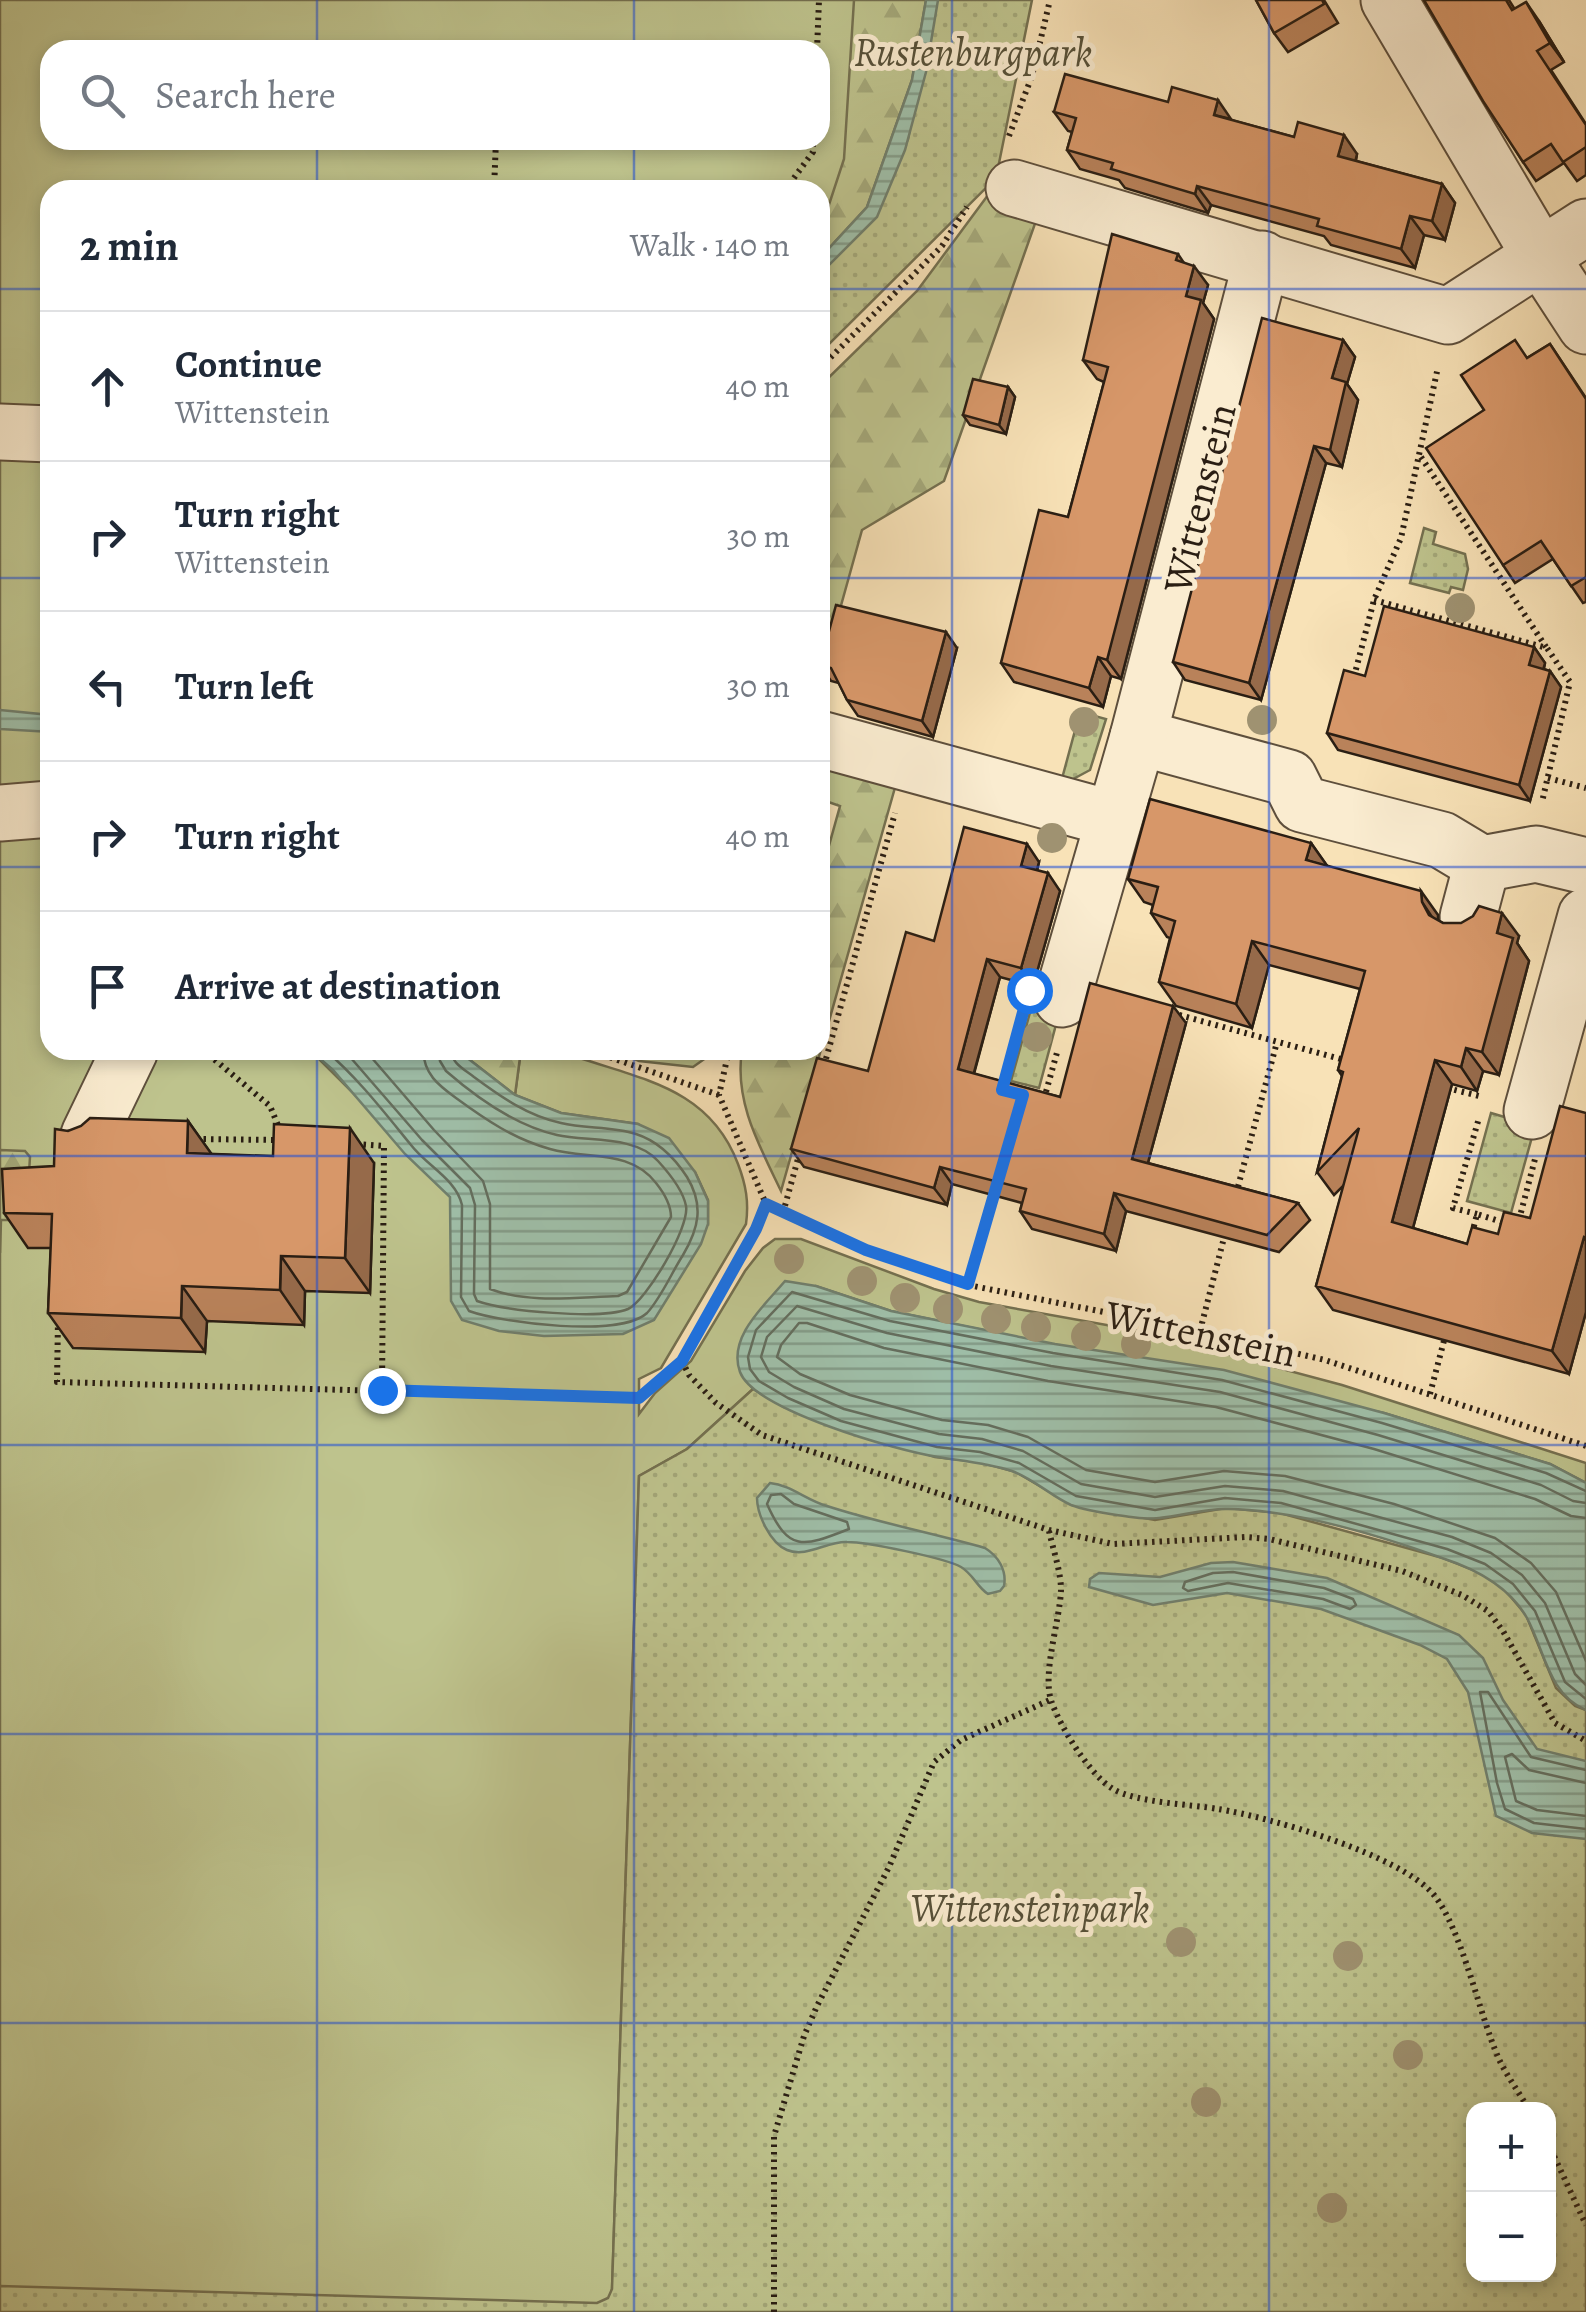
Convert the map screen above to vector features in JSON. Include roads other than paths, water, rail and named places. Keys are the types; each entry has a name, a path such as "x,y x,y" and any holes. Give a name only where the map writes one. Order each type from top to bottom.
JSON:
{"street":[{"path":"1388,0 1586,326"},
{"path":"995,180 1448,316 1586,227"},
{"name":"Wittenstein","path":"1062,999 1138,738 1262,259"},
{"path":"0,432 40,434"},
{"path":"1138,738 1288,778 1302,804 1442,840 1482,864 1561,860"},
{"path":"830,742 1112,819"},
{"path":"0,813 40,810"},
{"path":"1468,917 1482,864"},
{"path":"1532,1111 1586,916"},
{"path":"89,1135 125,1060"}],"water":[{"path":"926,0 938,0 926,72 905,150 877,217 830,264 830,247 867,207 912,80"},
{"path":"0,710 40,714 40,731 0,729"},
{"path":"322,1060 470,1060 515,1095 561,1113 638,1124 669,1138 695,1172 708,1201 708,1224 701,1244 654,1320 623,1334 544,1336 499,1331 462,1320 451,1301 450,1197 405,1154"},
{"path":"785,1281 816,1286 891,1311 1055,1344 1224,1370 1384,1413 1550,1464 1586,1483 1586,1710 1573,1703 1555,1683 1520,1607 1490,1580 1455,1562 1364,1533 1282,1514 1216,1509 1144,1518 1085,1509 1012,1471 892,1447 798,1414 771,1400 751,1386 740,1372 737,1359 750,1322"},
{"path":"770,1483 847,1512 985,1548 1000,1564 1004,1586 988,1594 969,1573 952,1563 871,1545 839,1542 802,1552 787,1550 770,1535 759,1512 757,1498"},
{"path":"1233,1562 1327,1578 1459,1635 1483,1658 1503,1700 1537,1749 1586,1761 1586,1839 1532,1833 1496,1816 1468,1692 1447,1659 1420,1645 1321,1609 1227,1593 1153,1605 1089,1587 1090,1579 1099,1573 1160,1577 1211,1563"}],"park label":[{"name":"Rustenburgpark","path":"973,52"},
{"name":"Wittensteinpark","path":"1030,1908"}]}
